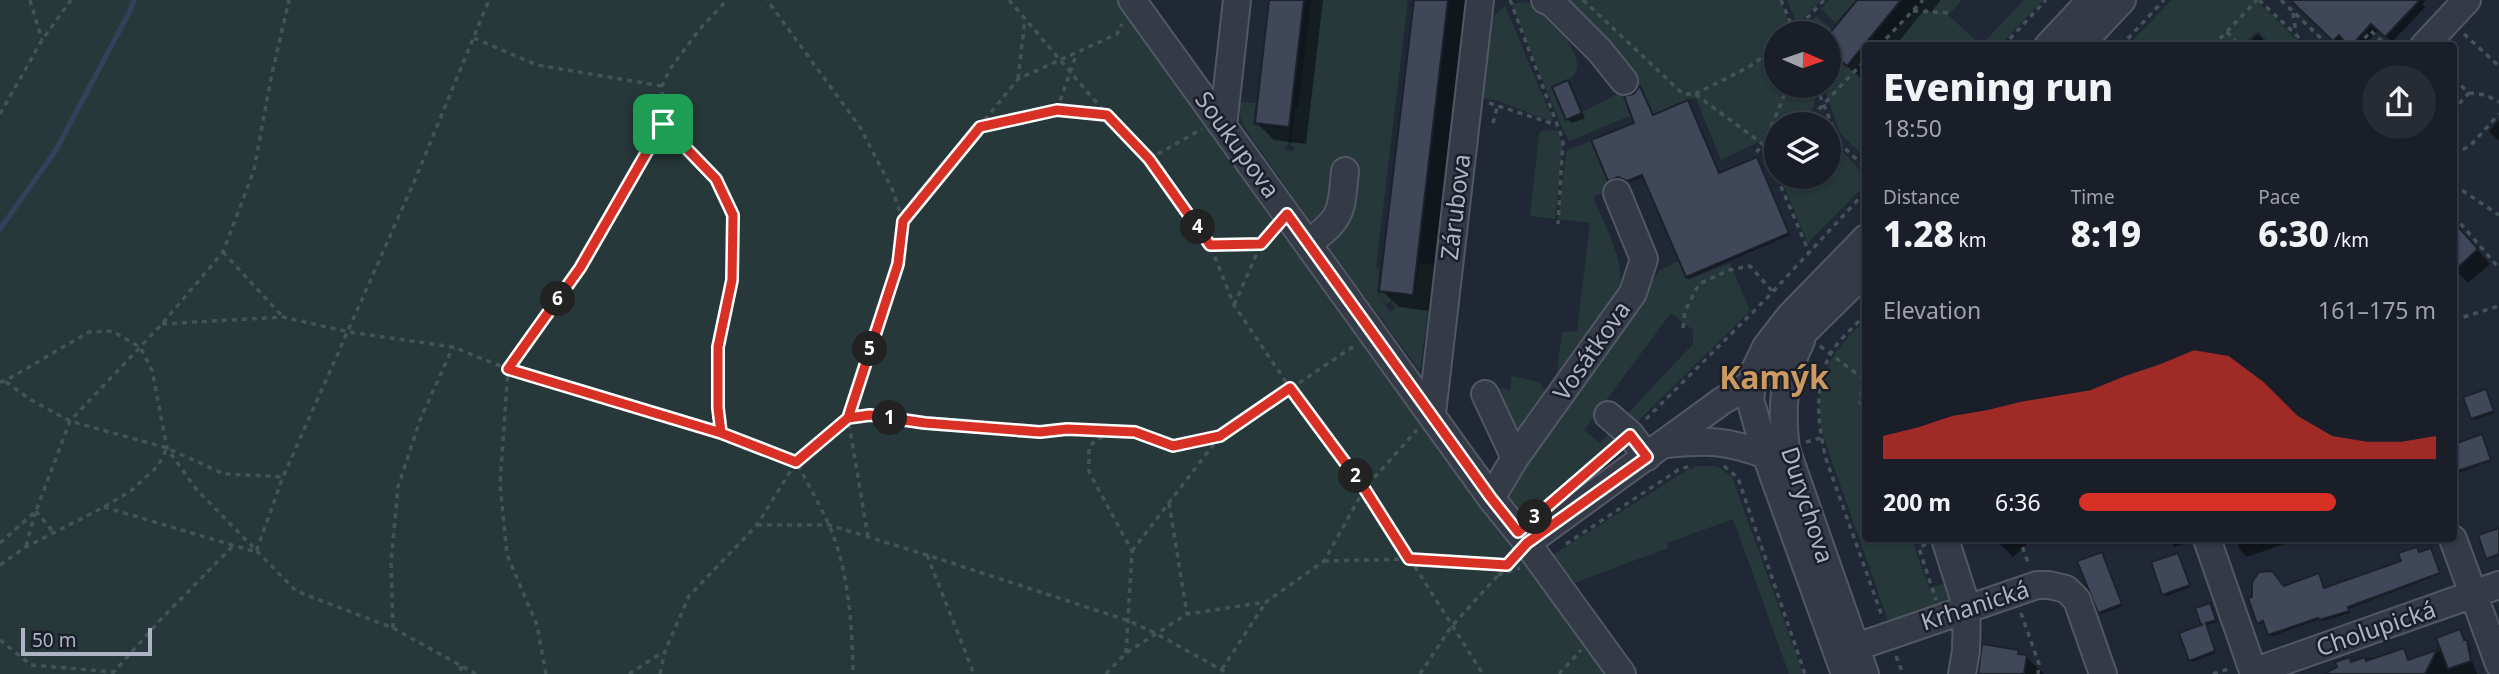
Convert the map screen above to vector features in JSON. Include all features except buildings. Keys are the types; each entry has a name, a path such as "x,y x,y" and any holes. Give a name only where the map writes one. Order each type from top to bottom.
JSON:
{"street":[{"path":"1220,123 1237,0"},
{"path":"1545,0 1600,51 1624,81"},
{"path":"2052,42 2091,0"},
{"path":"2083,42 2122,0"},
{"path":"2428,42 2467,0"},
{"name":"Soukupova","path":"1132,1 1491,498 1534,552 1622,674"},
{"name":"Zárubova","path":"1432,414 1484,1"},
{"path":"1308,243 1330,227 1342,209 1345,171"},
{"name":"Vosátkova","path":"1491,498 1515,458 1633,293 1644,259 1617,193"},
{"path":"1751,384 1759,359 1777,333 1862,242"},
{"path":"1534,552 1656,451 1722,401 1751,384 1862,275"},
{"name":"Durychova","path":"1805,333 1793,359 1785,387 1784,449 1846,658 1865,674"},
{"path":"1608,415 1630,435 1656,451 1706,440 1784,449 1772,416 1751,384"},
{"path":"1485,394 1515,458"},
{"path":"1946,542 1967,608 1966,651 1962,674"},
{"path":"2208,542 2253,673"},
{"path":"2455,542 2499,664"},
{"name":"Krhanická","path":"1846,658 1889,634 2025,589 2049,585 2066,589 2077,600 2103,674"},
{"name":"Cholupická","path":"2253,673 2499,585"}],"path":[{"path":"30,0 42,40"},
{"path":"0,114 42,40 71,0"},
{"path":"26,547 36,511 70,421 162,324 223,252 254,170 289,0"},
{"path":"256,552 284,477 414,182 489,0"},
{"path":"546,674 537,625 507,555 500,484 508,369 580,268 663,124 662,86 670,69 699,30 727,0"},
{"path":"767,0 860,127 892,190 903,221 898,264 848,418 867,537"},
{"path":"1009,0 1107,115 1149,159 1210,245 1234,305 1290,388 1364,488 1483,674"},
{"path":"1510,0 1563,140 1558,224"},
{"path":"1583,0 1683,94 1695,94 1747,68 1764,56"},
{"path":"1781,0 1789,21"},
{"path":"1805,21 1824,0"},
{"path":"1883,42 1923,0"},
{"path":"2007,42 2046,0"},
{"path":"2125,42 2164,0"},
{"path":"2217,42 2258,0 2304,42"},
{"path":"2281,0 2325,42"},
{"path":"903,221 1018,79 1076,55 1117,34 1132,1"},
{"path":"1912,11 1950,13"},
{"path":"2293,11 2297,36"},
{"path":"1018,79 1025,18"},
{"path":"2449,19 2499,65"},
{"path":"2227,31 2237,42"},
{"path":"2362,42 2371,32 2382,42"},
{"path":"474,38 537,65 662,86"},
{"path":"1057,110 1076,55"},
{"path":"1815,112 1862,63"},
{"path":"2457,82 2469,93 2486,95 2499,102"},
{"path":"2457,106 2469,93"},
{"path":"1695,94 1764,145 1756,152"},
{"path":"1821,98 1827,112"},
{"path":"1493,123 1496,104 1556,125"},
{"path":"980,127 1057,110 1107,115"},
{"path":"2457,152 2470,146 2499,114"},
{"path":"1149,159 1220,123"},
{"path":"663,124 716,179 733,215 732,280 718,347 718,408 721,433"},
{"path":"1841,145 1862,164"},
{"path":"2457,187 2499,215"},
{"path":"1782,189 1809,252"},
{"path":"1590,470 1630,435 1773,292 1862,195"},
{"path":"1234,305 1261,244 1287,214"},
{"path":"2457,219 2499,268"},
{"path":"1210,245 1261,244"},
{"path":"223,252 283,317"},
{"path":"1683,328 1685,311 1699,284 1729,270 1750,266 1773,292"},
{"path":"2457,319 2499,306"},
{"path":"162,324 283,317 349,332 453,347 508,369 721,433 796,462 829,525 844,574 852,628 853,674"},
{"path":"1862,317 1830,355 1818,396 1821,438 1827,462 1903,674"},
{"path":"284,477 224,474 167,447 70,421 3,382 89,332 112,331 140,347 152,370 167,447 196,489 296,591 393,628 476,674"},
{"path":"1132,551 1220,436 1373,333"},
{"path":"393,628 391,563 398,487 420,420 453,347"},
{"path":"1830,355 1860,377"},
{"path":"1862,365 1862,406"},
{"path":"1222,669 1266,602 1324,561 1364,488 1432,414"},
{"path":"660,674 665,651 689,596 757,525 796,462 848,418 870,415 925,423 1040,432 1067,429 1135,432 1173,446 1220,436"},
{"path":"1109,432 1089,446 1088,472 1132,551 1126,653"},
{"path":"1784,449 1821,438"},
{"path":"0,565 26,547 132,490 158,466 167,447"},
{"path":"1420,674 1451,627 1507,565 1678,470 1700,462"},
{"path":"1717,463 1738,478 1805,674"},
{"path":"1169,503 1187,614"},
{"path":"104,507 256,552"},
{"path":"36,511 54,533"},
{"path":"0,543 36,511"},
{"path":"757,525 829,525 928,555 1129,621 1229,674"},
{"path":"1929,542 1919,548 1937,604"},
{"path":"2022,542 2025,589 2039,664 2038,674"},
{"path":"0,640 31,665 112,673 232,547"},
{"path":"928,555 974,674"},
{"path":"1324,561 1409,559 1507,565"},
{"path":"1106,674 1126,653 1187,614 1266,602"},
{"path":"1559,674 1594,635"},
{"path":"629,674 637,672 665,651"},
{"path":"460,666 462,674"}],"shaded area":[{"path":"0,0 1118,0 1610,674 0,674"},
{"path":"1311,0 1408,0 1376,267 1379,271 1377,291 1390,312 1395,308 1391,301 1386,304 1379,293 1415,296 1419,263 1434,265 1420,371 1328,246 1337,229 1332,204 1322,219 1310,221 1244,127 1240,116 1240,102 1256,103 1253,125 1290,129 1285,150 1294,151 1294,146 1291,146 1295,108 1298,108"},
{"path":"1556,0 1780,0 1789,21 1764,21 1764,98 1816,98 1810,112 1764,112 1764,140 1721,160 1697,100 1693,98 1653,115 1640,86 1623,94 1630,116 1569,141 1511,4 1531,3 1544,9 1564,34 1574,54 1577,69 1573,76 1552,87 1566,120 1639,83 1619,59"},
{"path":"1787,0 1821,0 1801,21 1796,21"},
{"path":"1829,0 1856,0 1838,21 1834,21 1821,9"},
{"path":"1924,0 1962,0 1948,15 1978,42 1883,42"},
{"path":"2024,0 2043,0 2003,42 1984,42"},
{"path":"2172,0 2256,0 2298,41 2268,42 2258,31 2245,42 2131,42"},
{"path":"1505,6 1553,120 1551,121 1495,100 1477,98 1491,18"},
{"path":"1862,53 1862,155 1841,134 1841,112 1832,112 1827,98 1841,98 1841,62 1848,68"},
{"path":"1557,130 1563,146 1555,219 1530,216 1539,134 1541,131"},
{"path":"1591,141 1611,189 1593,197 1618,260 1620,286 1618,299 1556,380 1562,332 1577,331 1590,223 1558,219 1566,153"},
{"path":"1841,150 1862,173 1862,188 1808,243 1785,189 1841,189"},
{"path":"1678,261 1688,280 1730,263 1750,311 1626,433 1525,519 1507,495 1545,432 1660,270","holes":["1671,313 1693,330 1693,344 1600,443 1584,430"]},
{"path":"1862,322 1862,542 1917,542 1913,544 1929,588 1950,582 1948,599 1942,605 1890,626 1821,430 1820,395 1823,381 1827,368 1842,345"},
{"path":"1512,376 1539,382 1545,390 1546,399 1519,438 1493,391 1502,388 1510,390"},
{"path":"1697,466 1717,466 1732,477 1803,674 1789,674 1733,519 1667,543 1668,548 1574,583 1553,558 1554,554"}],"waterway":[{"path":"0,229 56,150 134,0"}],"district":[{"name":"Kamýk","path":"1774,378"}],"route":[{"path":"663,124 580,268 508,369 721,433 796,462 848,418 898,264 903,221 980,127 1057,110 1107,115 1149,159 1210,245 1261,244 1287,214 1518,532 1630,435 1647,457 1527,543 1507,565 1409,559 1364,488 1290,388 1220,436 1173,446 1135,432 1067,429 1040,432 925,423 870,415 848,418 796,462 721,433 718,408 718,347 732,280 733,215 716,179 663,124"}]}
